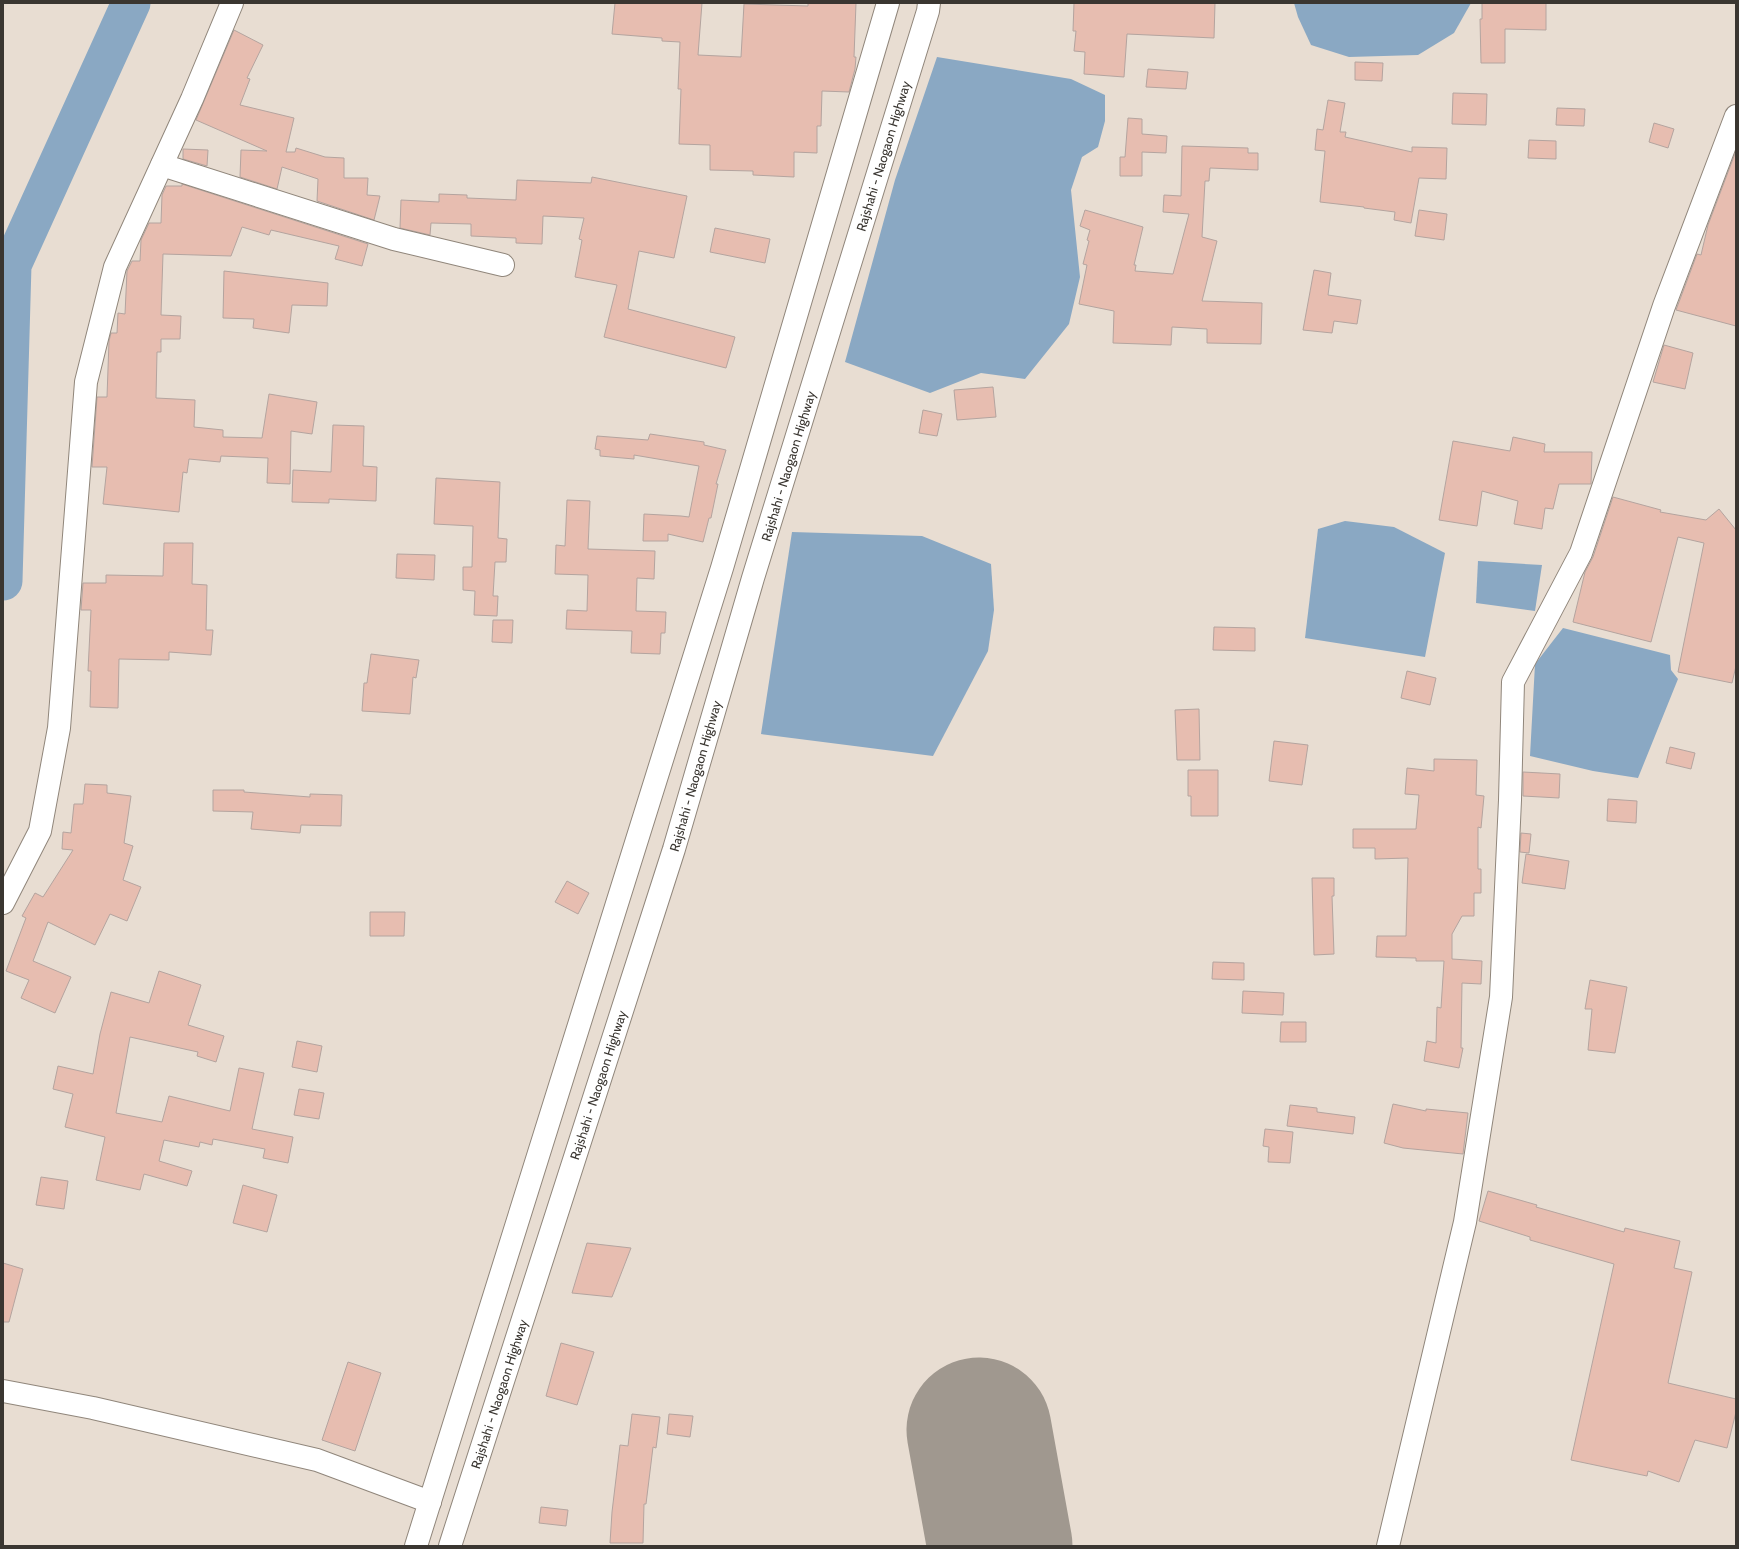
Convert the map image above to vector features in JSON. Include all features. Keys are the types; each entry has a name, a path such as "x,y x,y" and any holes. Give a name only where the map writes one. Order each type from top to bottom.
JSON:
{"main road":[{"path":"3,903 40,831 59,728 86,382 115,267 192,99 232,3"},
{"path":"416,1546 722,568 888,3"},
{"name":"Rajshahi - Naogaon Highway","path":"450,1546 674,849 753,578 928,11 929,3"},
{"path":"1388,1546 1465,1222 1502,997 1513,682 1581,553 1664,306 1736,116"},
{"path":"162,164 394,239 504,265"},
{"path":"3,1391 93,1408 317,1460 430,1502"},
{"path":"452,1431 483,1442"}],"water":[{"path":"1294,3 1471,3 1454,33 1418,55 1349,57 1311,45 1298,17"},
{"path":"937,57 1071,79 1105,95 1105,121 1098,147 1082,157 1071,190 1080,277 1069,324 1025,379 981,373 930,393 845,362 895,180"},
{"path":"1345,521 1394,527 1445,553 1425,657 1305,638 1318,529"},
{"path":"792,532 922,536 991,564 994,610 988,651 933,756 761,734"},
{"path":"1478,561 1542,565 1535,611 1476,603"},
{"path":"1563,628 1670,655 1671,670 1678,679 1638,778 1593,771 1530,756 1535,664"}],"building":[{"path":"615,3 702,3 698,55 741,57 744,4 808,6 808,3 856,3 855,69 849,92 822,91 821,126 817,126 817,153 794,152 794,177 753,175 753,171 710,170 710,145 679,144 681,89 678,89 680,42 662,41 662,38 612,34"},
{"path":"1074,3 1215,3 1214,38 1127,34 1124,77 1084,74 1085,52 1074,51 1076,31 1073,31"},
{"path":"1482,3 1546,3 1546,30 1505,29 1505,63 1481,63 1480,19 1482,19"},
{"path":"234,30 263,45 247,78 250,79 240,105 294,118 286,152 295,152 296,148 325,157 344,158 344,178 368,178 367,195 380,196 374,220 317,201 318,179 282,167 277,189 240,177 241,150 267,151 196,120"},
{"path":"1355,62 1383,63 1382,81 1355,80"},
{"path":"1148,69 1188,72 1186,89 1146,87"},
{"path":"1453,93 1487,94 1486,125 1452,124"},
{"path":"1328,100 1345,103 1340,132 1346,132 1345,137 1412,152 1412,147 1447,148 1446,179 1419,178 1411,223 1394,220 1395,212 1320,202 1325,151 1315,150 1317,129 1323,130"},
{"path":"1557,108 1585,109 1584,126 1556,125"},
{"path":"1128,118 1142,119 1142,134 1167,136 1166,153 1142,152 1142,176 1120,176 1120,157 1125,157"},
{"path":"1654,123 1674,129 1668,148 1649,142"},
{"path":"1529,140 1556,141 1556,159 1528,158"},
{"path":"1182,146 1248,148 1248,153 1258,153 1258,170 1210,168 1209,181 1205,181 1202,237 1217,241 1202,301 1262,303 1261,344 1207,343 1207,329 1172,327 1171,345 1113,343 1114,311 1079,304 1087,265 1083,264 1089,241 1087,240 1090,230 1080,226 1085,210 1143,227 1134,265 1136,265 1135,271 1173,274 1189,214 1163,212 1164,195 1181,196"},
{"path":"183,149 208,150 207,166 183,159"},
{"path":"1736,151 1736,326 1676,310 1697,254 1701,255 1708,225"},
{"path":"592,177 687,196 674,258 639,251 628,309 735,337 726,368 604,337 617,285 575,277 582,240 579,239 584,218 543,216 542,244 516,243 516,238 471,236 471,224 431,223 430,235 400,228 401,200 439,202 439,194 467,195 467,198 516,200 517,180 591,183"},
{"path":"182,184 368,244 362,266 335,259 339,246 271,230 269,235 242,227 231,256 163,254 161,315 181,316 180,339 161,339 161,352 157,352 156,398 195,400 194,427 223,430 223,437 262,438 269,394 317,402 312,434 291,431 290,484 267,483 268,458 221,456 220,462 189,459 187,473 183,472 179,512 103,504 107,467 92,467 97,397 107,397 109,341 111,333 117,333 118,313 125,314 127,271 132,261 140,261 141,240 149,223 161,223 162,195 166,186 182,186"},
{"path":"1419,210 1447,214 1444,240 1415,236"},
{"path":"715,228 770,239 765,263 710,252"},
{"path":"1314,270 1331,273 1328,295 1361,300 1357,324 1334,321 1332,333 1303,330"},
{"path":"224,271 328,283 327,306 292,305 289,333 253,328 254,319 223,318"},
{"path":"1664,345 1693,353 1685,389 1653,382"},
{"path":"993,387 996,417 957,420 954,390"},
{"path":"923,410 942,414 937,436 919,433"},
{"path":"333,425 364,426 363,466 377,467 376,501 329,499 329,503 292,502 293,470 331,472"},
{"path":"650,434 704,442 704,445 726,450 716,484 718,484 711,518 709,518 703,542 668,534 668,541 643,541 644,514 689,517 699,466 634,455 634,459 600,456 600,450 595,449 597,436 648,440"},
{"path":"1513,437 1545,444 1544,452 1592,452 1591,484 1559,484 1553,509 1545,508 1542,529 1514,524 1518,501 1482,491 1477,526 1439,520 1453,441 1510,451"},
{"path":"436,478 500,482 498,538 507,539 506,562 495,562 493,596 498,596 497,616 474,615 475,591 463,590 463,567 472,567 473,526 434,524"},
{"path":"1613,497 1661,510 1660,512 1706,520 1719,509 1736,530 1736,666 1732,683 1678,672 1704,543 1678,537 1651,642 1573,622 1585,572 1593,557"},
{"path":"567,500 590,501 588,549 655,551 654,579 637,578 636,611 666,612 665,633 661,633 660,654 631,653 632,631 566,629 567,610 587,611 588,575 555,574 556,545 565,546"},
{"path":"164,543 193,543 192,584 207,585 206,630 213,630 211,655 169,652 169,660 119,659 118,708 90,707 91,671 88,671 91,610 81,610 83,583 106,583 106,575 163,576"},
{"path":"397,554 435,555 434,580 396,578"},
{"path":"493,620 513,620 512,643 492,642"},
{"path":"1214,627 1255,628 1255,651 1213,650"},
{"path":"371,654 419,660 416,678 413,677 410,714 362,711 364,683 367,683"},
{"path":"1407,671 1436,678 1430,705 1401,698"},
{"path":"1199,709 1200,760 1177,760 1175,710"},
{"path":"1274,741 1308,745 1302,785 1269,781"},
{"path":"1670,747 1695,753 1691,769 1666,763"},
{"path":"1434,759 1477,760 1476,795 1484,796 1481,828 1478,827 1478,869 1481,869 1481,893 1474,893 1474,916 1462,916 1452,934 1452,959 1482,961 1481,984 1462,983 1461,1048 1463,1048 1459,1068 1424,1061 1427,1041 1436,1043 1437,1007 1441,1008 1444,961 1416,961 1416,958 1376,957 1377,936 1406,936 1408,858 1375,859 1375,848 1353,848 1353,829 1416,829 1419,795 1405,794 1407,768 1434,771"},
{"path":"1188,770 1218,770 1218,816 1191,816 1191,796 1188,796"},
{"path":"1523,772 1560,774 1559,798 1523,796"},
{"path":"85,784 107,785 107,793 131,796 124,843 133,846 123,880 141,887 127,921 110,914 95,945 48,922 33,961 71,977 55,1013 21,998 29,980 6,971 26,918 22,916 35,893 43,897 73,850 62,849 63,832 71,833 74,804 83,804"},
{"path":"213,790 244,790 244,792 310,797 310,794 342,795 341,826 301,825 300,833 251,829 253,812 213,811"},
{"path":"1608,799 1637,801 1636,823 1607,821"},
{"path":"1521,833 1531,834 1529,853 1520,852"},
{"path":"1526,854 1569,861 1565,889 1522,883"},
{"path":"1312,878 1334,878 1334,896 1332,896 1334,954 1314,955"},
{"path":"567,881 589,893 578,914 555,902"},
{"path":"370,912 405,912 404,936 370,936"},
{"path":"1213,962 1244,963 1244,980 1212,979"},
{"path":"159,971 201,985 188,1025 224,1036 216,1062 197,1056 198,1052 130,1037 116,1113 162,1122 169,1096 230,1111 239,1068 264,1073 252,1129 293,1137 288,1163 263,1158 265,1149 213,1139 212,1145 200,1142 199,1147 164,1140 159,1161 192,1171 187,1186 144,1174 140,1190 96,1180 105,1137 65,1127 73,1094 53,1089 58,1066 93,1074 100,1034 111,992 149,1003"},
{"path":"1590,980 1627,987 1615,1053 1588,1050 1592,1009 1585,1009"},
{"path":"1243,991 1284,993 1283,1015 1242,1013"},
{"path":"1281,1022 1306,1022 1306,1042 1280,1042"},
{"path":"297,1041 322,1046 317,1072 292,1067"},
{"path":"299,1089 324,1093 319,1119 294,1115"},
{"path":"1393,1104 1426,1111 1426,1109 1468,1113 1463,1154 1403,1148 1384,1143"},
{"path":"1290,1105 1317,1108 1317,1112 1355,1117 1353,1134 1287,1126"},
{"path":"1265,1129 1293,1132 1290,1163 1268,1162 1269,1147 1263,1146"},
{"path":"41,1177 68,1181 64,1209 36,1205"},
{"path":"243,1185 277,1195 267,1232 233,1223"},
{"path":"1488,1191 1537,1205 1536,1207 1624,1232 1625,1228 1680,1241 1674,1268 1692,1272 1668,1383 1736,1399 1736,1412 1727,1448 1695,1440 1679,1482 1648,1471 1647,1476 1571,1460 1614,1264 1530,1240 1530,1237 1479,1221"},
{"path":"587,1243 631,1248 612,1297 572,1293"},
{"path":"3,1263 23,1269 9,1322 3,1322"},
{"path":"561,1343 594,1352 577,1405 546,1396"},
{"path":"348,1362 381,1373 355,1451 322,1440"},
{"path":"632,1414 660,1417 656,1448 653,1447 646,1504 644,1504 643,1543 610,1543 620,1445 628,1446"},
{"path":"669,1414 693,1416 690,1437 667,1434"},
{"path":"541,1507 568,1510 566,1526 539,1523"}],"waterway":[{"path":"3,581 12,265 131,3"}],"runway":[{"path":"979,1430 1000,1546"}]}
